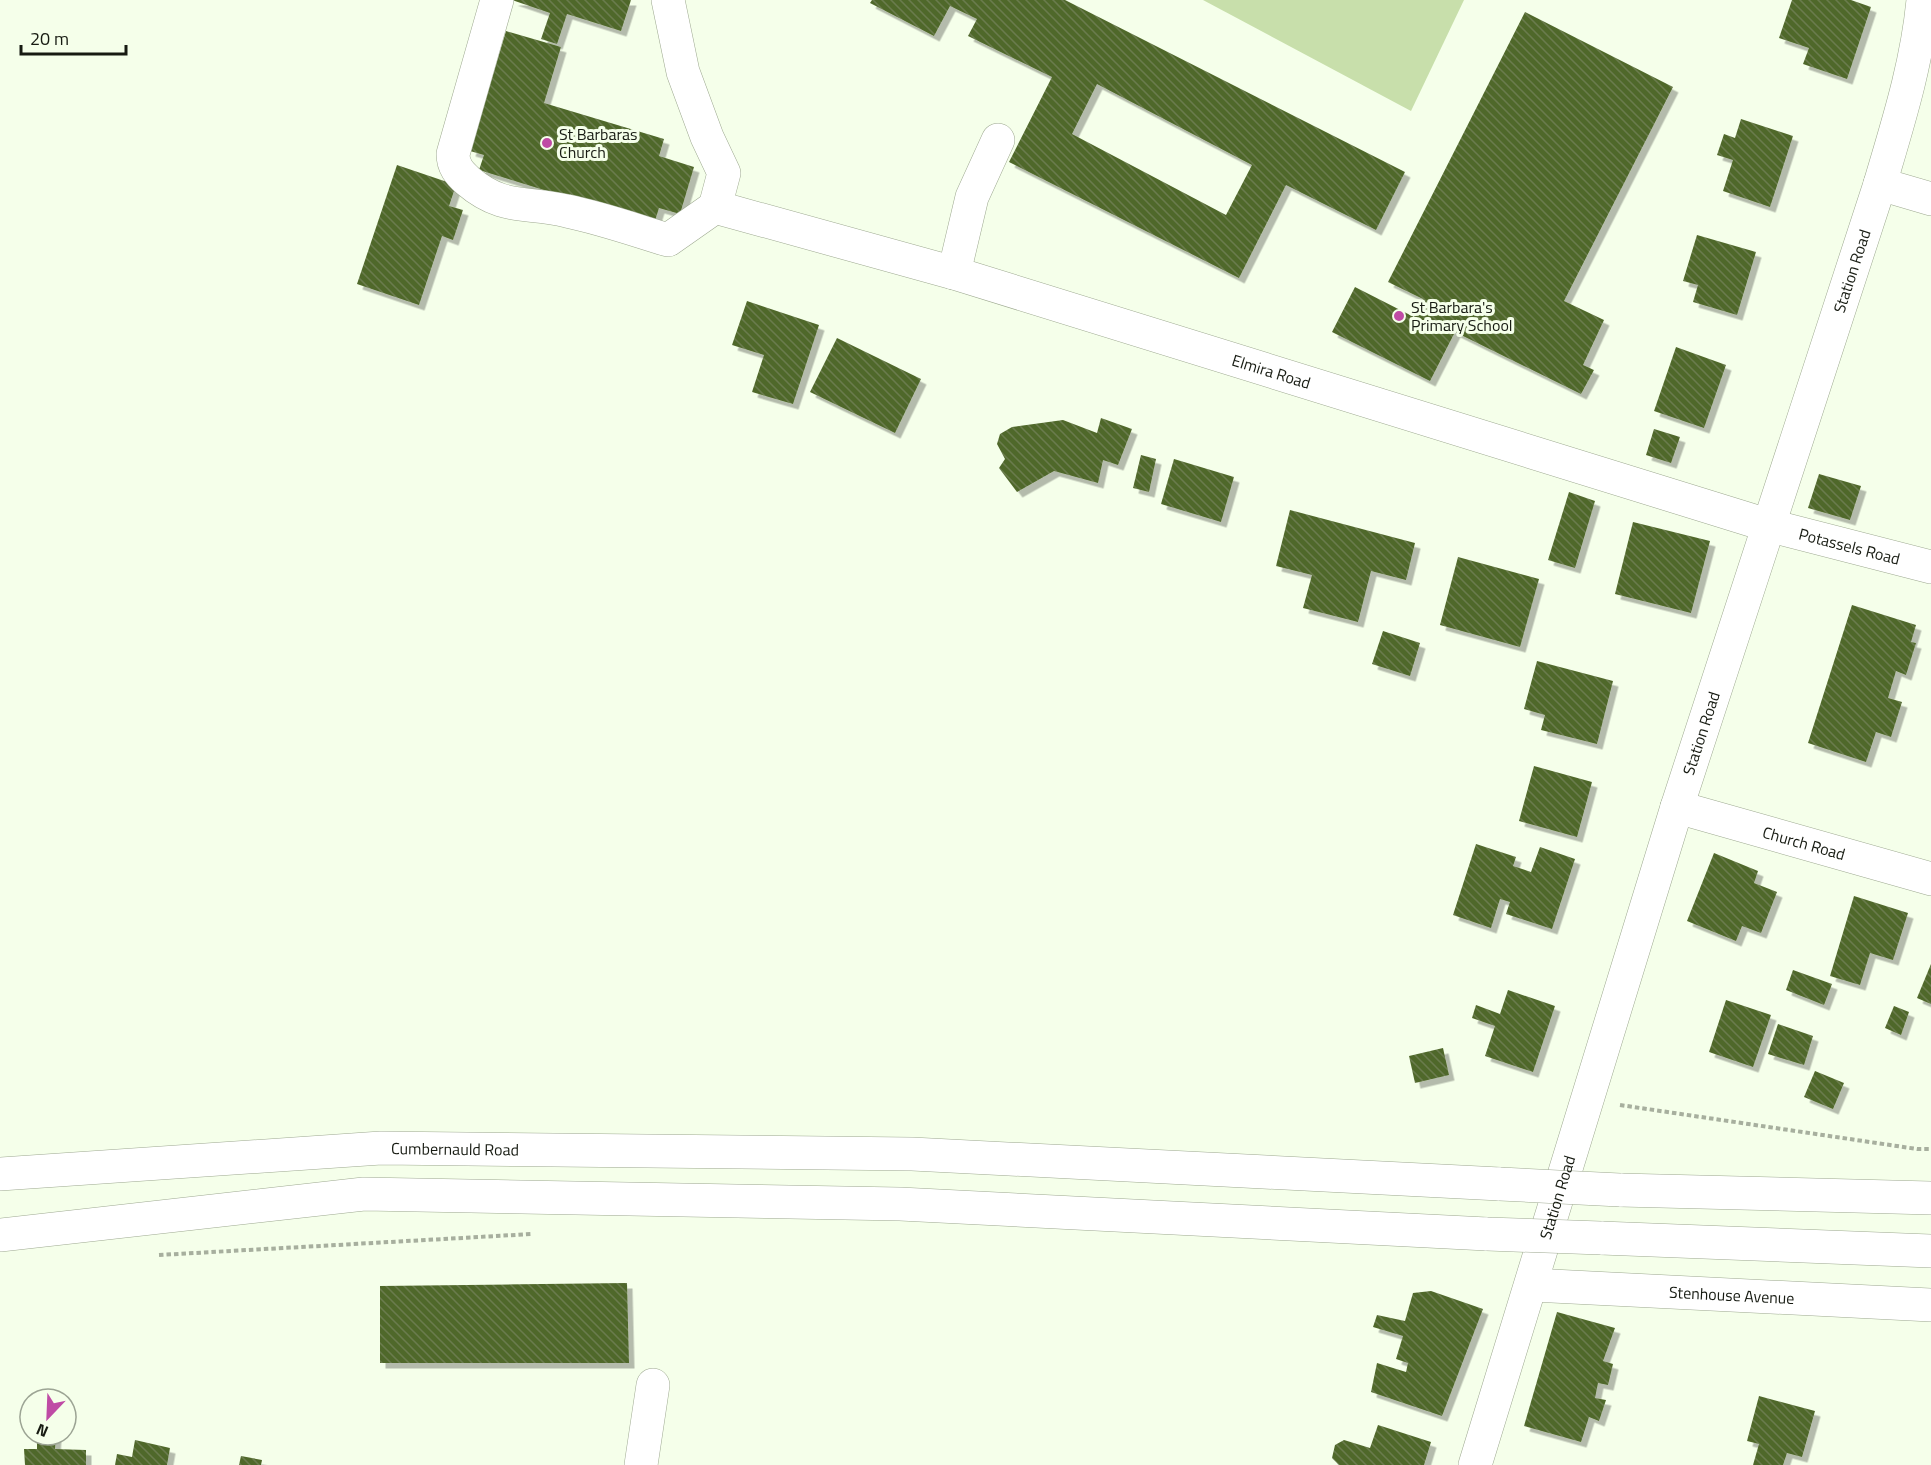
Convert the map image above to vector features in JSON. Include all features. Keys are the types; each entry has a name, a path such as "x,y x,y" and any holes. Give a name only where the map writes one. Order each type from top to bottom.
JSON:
{"main road":[{"path":"497,0 453,154 453,163 461,175 481,192 502,202 565,210 668,240 715,207 724,173 684,72 669,0"},
{"name":"Station Road","path":"1475,1465 1677,807 1880,184 1909,87 1920,31 1923,0"},
{"path":"954,273 972,196 998,140"},
{"path":"1880,184 1931,199"},
{"name":"Elmira Road","path":"715,207 954,273 1767,525"},
{"name":"Potassels Road","path":"1767,525 1931,567"},
{"name":"Church Road","path":"1677,807 1931,879"},
{"name":"Cumbernauld Road","path":"0,1174 381,1148 912,1154 1620,1190 1931,1198"},
{"path":"0,1235 364,1194 900,1204 1487,1234 1931,1251"},
{"name":"Stenhouse Avenue","path":"1532,1285 1931,1305"},
{"path":"641,1465 653,1385"}],"path":[{"path":"1587,1101 1931,1149"},
{"path":"157,1255 534,1234"}],"green space":[{"path":"1203,0 1464,0 1411,111"}],"building":[{"path":"512,0 631,0 621,31 567,14 557,44 541,39 550,13"},
{"path":"872,0 1065,0 1405,172 1376,230 1286,185 1239,278 1009,162 1052,77 968,36 977,19 950,6 934,36 870,3","holes":["1097,84 1252,165 1226,215 1072,134"]},
{"path":"1792,0 1851,0 1871,7 1847,79 1803,64 1809,48 1779,38"},
{"path":"1525,12 1673,87 1564,301 1604,320 1583,365 1594,370 1581,394 1455,332 1430,381 1332,332 1355,287 1414,317 1423,299 1388,282"},
{"path":"506,31 561,47 544,103 664,139 659,156 694,167 680,214 659,208 654,224 479,170 484,155 470,151"},
{"path":"1741,119 1793,136 1770,207 1723,191 1733,160 1717,155 1724,134 1735,138"},
{"path":"397,165 456,185 449,206 463,210 453,240 442,236 419,305 357,284"},
{"path":"1697,235 1756,252 1737,315 1693,302 1698,285 1683,281"},
{"path":"747,301 819,325 793,404 752,392 764,355 732,345"},
{"path":"837,338 921,379 895,433 810,392"},
{"path":"1676,347 1726,365 1704,428 1654,411"},
{"path":"1101,418 1132,429 1118,465 1103,460 1098,483 1054,471 1017,492 999,468 1005,459 997,444 1000,434 1012,427 1063,420 1097,433"},
{"path":"1654,429 1680,437 1671,463 1646,455"},
{"path":"1141,455 1156,459 1149,492 1133,488"},
{"path":"1174,459 1234,477 1221,522 1161,504"},
{"path":"1819,474 1861,486 1850,520 1808,508"},
{"path":"1569,492 1595,501 1575,568 1548,560"},
{"path":"1290,510 1415,543 1406,580 1371,571 1358,622 1303,608 1312,575 1276,566"},
{"path":"1633,522 1710,541 1691,613 1615,594"},
{"path":"1458,557 1539,579 1520,647 1440,625"},
{"path":"1852,605 1916,625 1911,642 1916,643 1906,675 1896,671 1888,698 1902,702 1891,737 1876,732 1866,762 1808,743"},
{"path":"1383,631 1420,643 1410,676 1372,664"},
{"path":"1537,661 1613,681 1597,744 1541,730 1545,715 1524,709"},
{"path":"1534,766 1592,782 1577,837 1519,821"},
{"path":"1476,844 1516,857 1513,866 1531,872 1540,847 1575,859 1552,929 1506,914 1510,902 1500,899 1491,928 1453,915"},
{"path":"1714,853 1758,871 1754,883 1777,892 1761,933 1742,926 1736,941 1687,921"},
{"path":"1854,896 1908,913 1893,960 1870,953 1860,985 1830,976"},
{"path":"1931,964 1931,1004 1917,998"},
{"path":"1793,970 1832,984 1824,1005 1786,990"},
{"path":"1508,990 1555,1006 1533,1072 1485,1056 1495,1026 1472,1018 1476,1005 1500,1014"},
{"path":"1726,1000 1771,1015 1753,1067 1709,1052"},
{"path":"1894,1006 1909,1012 1901,1035 1885,1028"},
{"path":"1778,1024 1813,1036 1804,1065 1768,1054"},
{"path":"1443,1048 1449,1075 1415,1083 1409,1056"},
{"path":"1815,1071 1844,1083 1833,1109 1804,1097"},
{"path":"627,1283 629,1363 380,1363 380,1286"},
{"path":"1431,1291 1483,1309 1442,1416 1371,1392 1377,1363 1406,1372 1408,1363 1396,1359 1403,1336 1373,1327 1377,1315 1405,1321 1413,1293"},
{"path":"1557,1312 1615,1328 1603,1361 1613,1364 1608,1385 1598,1383 1595,1398 1606,1400 1599,1421 1589,1417 1581,1442 1524,1426"},
{"path":"1759,1396 1815,1411 1802,1457 1787,1453 1783,1465 1753,1465 1759,1444 1747,1441"},
{"path":"1378,1425 1431,1442 1424,1465 1339,1465 1332,1458 1335,1445 1344,1440 1370,1448"},
{"path":"135,1440 170,1448 167,1465 115,1465 117,1454 132,1457"},
{"path":"37,1447 55,1447 55,1449 86,1450 86,1465 25,1465 24,1449 37,1449"},
{"path":"241,1456 262,1460 261,1465 239,1465"}],"place":[{"name":"St Barbaras Church","path":"547,143"},
{"name":"St Barbara's Primary School","path":"1399,316"}]}
